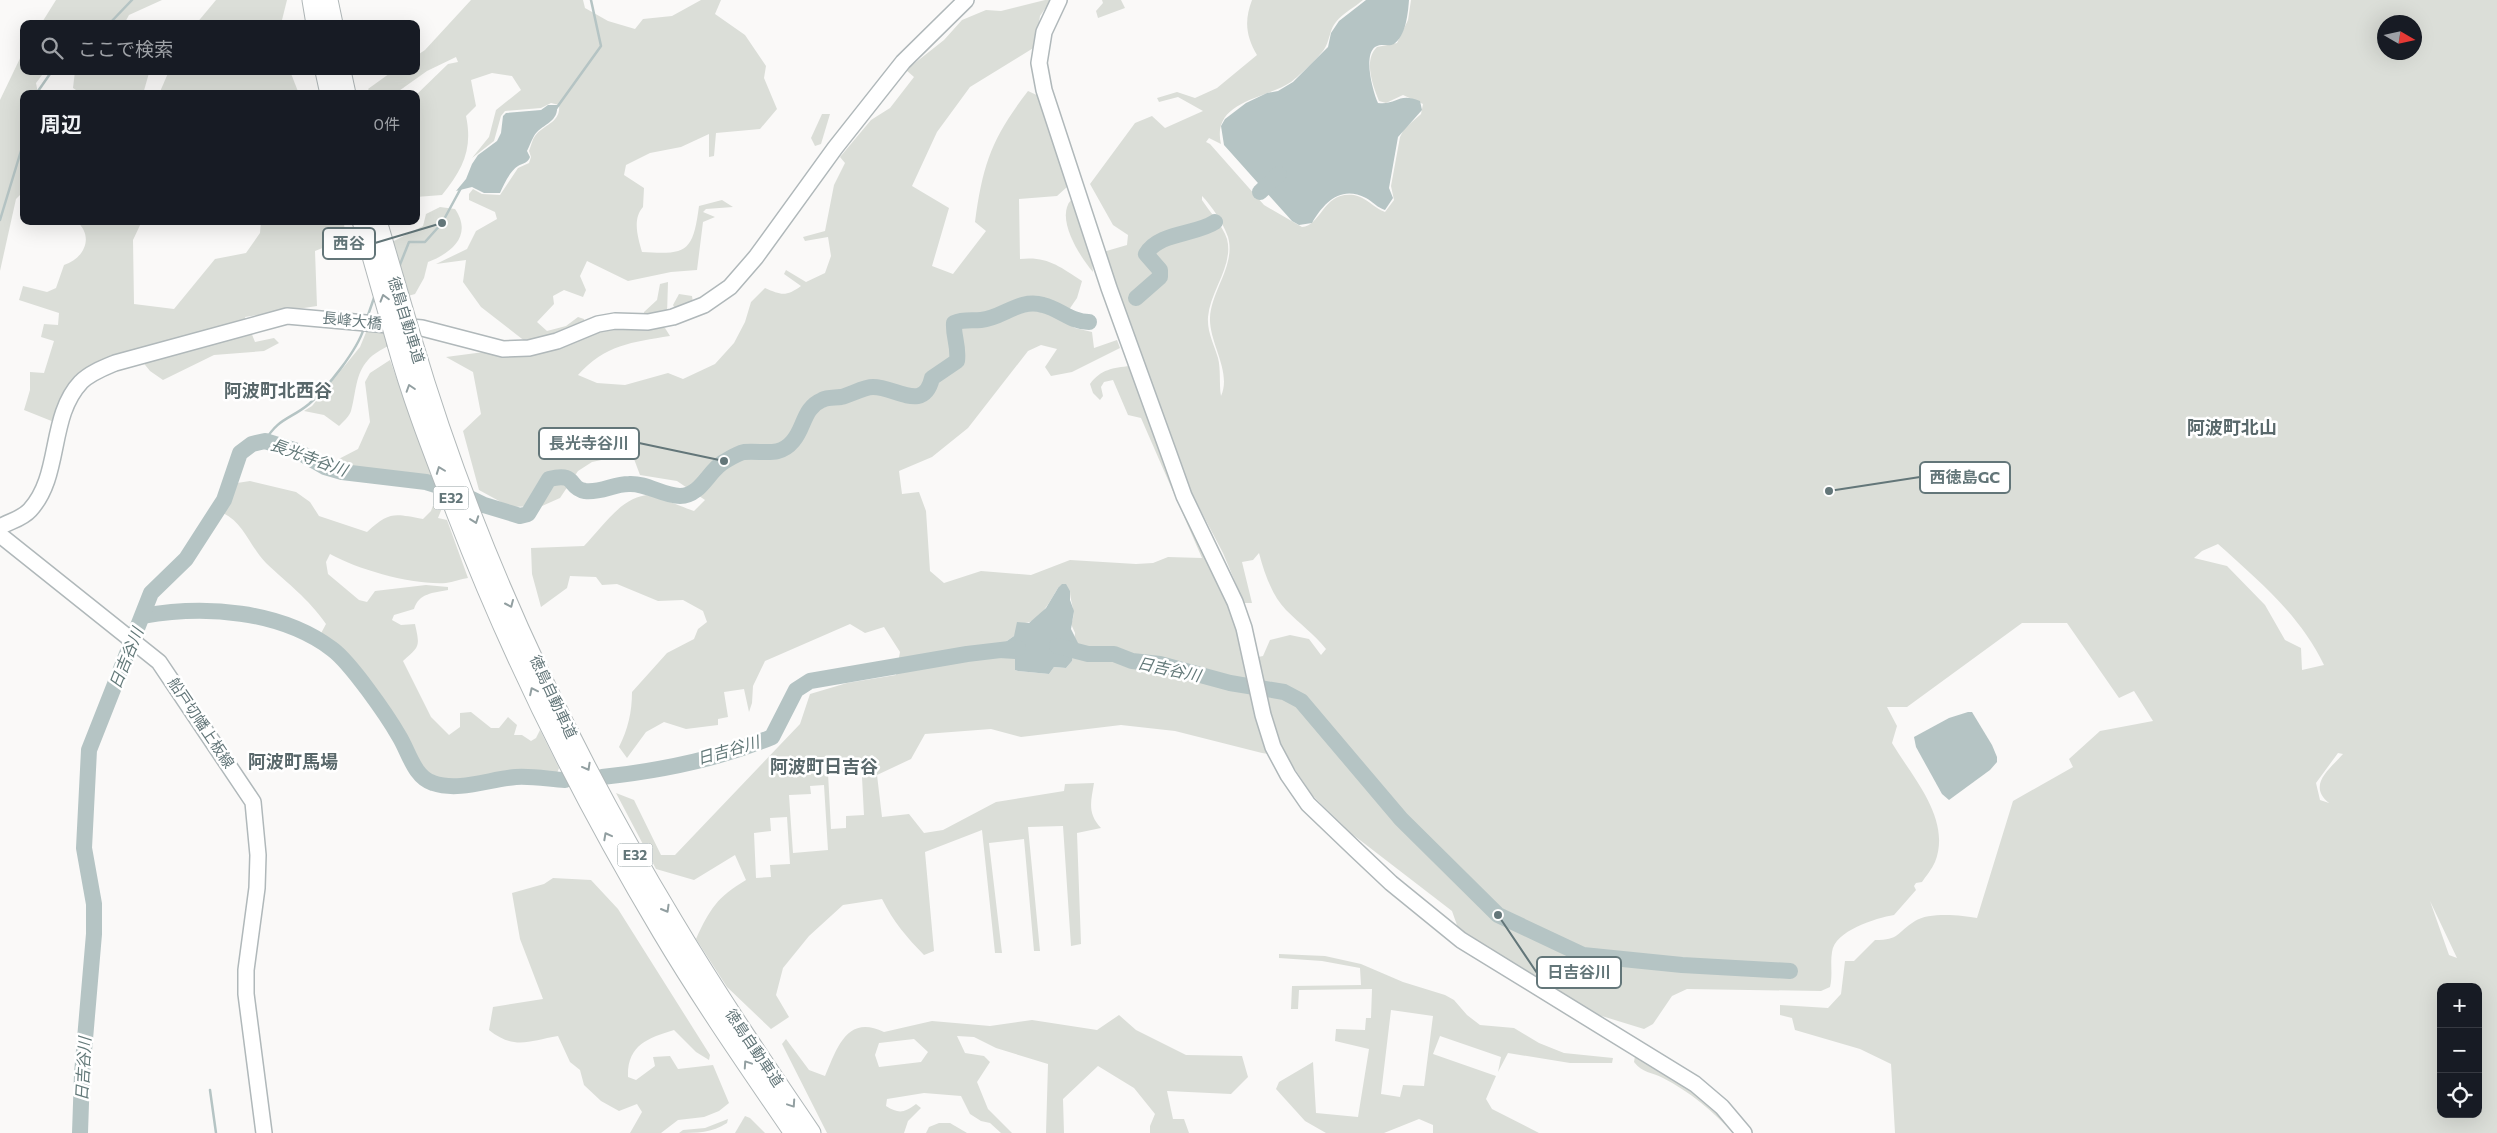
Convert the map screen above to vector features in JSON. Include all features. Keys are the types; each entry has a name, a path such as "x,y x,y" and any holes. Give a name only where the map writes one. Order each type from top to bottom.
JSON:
{"highway":[{"path":"312,0 315,20"},
{"path":"328,0 331,20"},
{"path":"327,75 329,90"},
{"path":"342,75 345,90"},
{"name":"徳島自動車道","path":"363,225 405,342 432,428 483,562 517,660 564,756 623,865 721,1026 794,1133"},
{"name":"徳島自動車道","path":"377,225 405,342"},
{"name":"徳島自動車道","path":"483,562 577,749 642,868 737,1024 811,1133"}],"street":[{"name":"長峰大橋","path":"0,527 21,518 30,510 41,494 62,418 70,398 82,382 95,372 115,363 287,316 305,316 398,326 444,333 503,350 529,348 557,341 598,324 615,321 648,322 673,318 704,305 735,281 903,62 966,0"},
{"path":"1059,0 1044,32 1039,63 1044,90 1068,168 1137,368 1184,496 1235,602 1250,654 1263,715 1273,747 1288,776 1308,804 1392,883 1461,940 1694,1084 1722,1107 1744,1133"},
{"name":"船戸切幡上板線","path":"0,534 159,662 176,684 253,802 258,855 257,888 246,970 246,994 264,1133"}],"shaded area":[{"path":"56,0 162,0 129,15 126,20 44,20"},
{"path":"216,0 287,0 282,20 199,20"},
{"path":"471,0 583,0 585,8 608,21 635,29 643,19 672,16 701,0 721,0 715,14 745,35 766,66 764,78 777,109 760,129 716,133 714,156 709,157 709,134 681,147 650,153 626,165 624,175 644,188 643,207 637,223 642,252 669,253 685,247 690,242 694,233 699,206 722,200 733,207 706,209 703,212 715,217 703,222 697,270 671,272 628,281 587,261 580,276 586,290 583,297 564,290 553,296 554,304 537,322 547,331 566,326 578,317 584,319 586,325 526,342 481,307 463,282 466,260 436,264 467,249 476,231 497,219 495,212 469,200 469,194 473,189 482,194 500,195 518,168 529,163 531,157 529,151 534,138 555,120 559,111 559,105 551,103 541,108 505,111 501,116 494,141 472,158 489,137 496,110 521,90 512,76 492,73 471,80 476,106 466,116 468,139 461,167 442,195 420,197 420,91 448,64 458,62 456,57 427,71 400,90 368,89 387,75 420,75 420,53"},
{"path":"1051,0 1040,16 1035,47 970,87 937,132 912,186 949,208 932,266 953,274 986,231 975,222 986,167 991,152 1006,123 1028,91 1041,97 1067,187 1057,196 1019,199 1020,259 1038,259 1053,263 1082,281 1077,298 1062,320 1075,328 1092,332 1094,348 1117,340 1120,348 1072,372 1051,376 1045,367 1057,349 1041,345 1028,351 968,428 932,457 899,471 902,494 919,492 926,511 930,571 944,583 981,571 1031,575 1070,560 1136,564 1153,563 1168,557 1202,558 1141,418 1128,415 1113,380 1104,382 1101,387 1103,396 1100,400 1093,393 1090,384 1098,375 1113,369 1130,366 1236,625 1244,660 1263,656 1270,640 1290,635 1309,639 1321,655 1326,649 1281,604 1269,583 1259,553 1253,560 1242,562 1252,603 1244,603 1223,553 1192,494 1103,252 1127,245 1128,235 1113,225 1090,184 1135,123 1152,116 1165,128 1203,111 1178,97 1159,102 1157,98 1177,92 1195,98 1217,88 1257,55 1250,41 1247,28 1249,8 1252,0 1363,0 1336,22 1324,50 1299,75 1280,88 1243,103 1232,110 1224,119 1220,130 1221,144 1209,138 1206,142 1210,144 1264,205 1302,227 1314,221 1329,203 1344,195 1358,196 1385,212 1394,200 1391,186 1400,137 1404,129 1421,114 1423,104 1403,95 1386,103 1379,101 1372,81 1370,66 1373,52 1377,47 1397,43 1408,20 1411,0 2497,0 2497,1133 1895,1133 1891,1064 1860,1049 1795,1030 1792,1018 1780,1015 1780,1005 1828,1008 1841,994 1845,961 1854,961 1875,940 1894,937 1915,921 1928,916 1954,915 1977,918 2013,801 2073,767 2069,759 2100,731 2153,721 2134,691 2119,698 2067,623 2022,623 1907,707 1887,707 1897,726 1892,743 1919,784 1934,814 1939,846 1931,870 1922,882 1916,883 1914,886 1916,890 1894,915 1867,922 1857,927 1840,938 1834,945 1831,956 1830,987 1821,991 1687,989 1672,996 1653,1024 1644,1029 1592,1013 1458,928 1452,911 1352,834 1312,795 1287,757 1262,753 1175,731 1121,725 1021,737 991,729 925,734 911,759 877,775 882,817 909,814 924,833 943,830 996,802 1064,791 1065,784 1094,783 1091,807 1094,817 1101,828 1077,833 1081,944 1071,946 1063,826 1028,827 1040,951 1034,951 1024,839 989,843 1002,953 995,953 982,830 925,852 934,951 924,955 901,929 882,899 843,905 809,936 783,968 776,995 789,1017 771,1029 727,987 696,939 715,905 728,892 746,880 735,855 694,880 656,869 616,793 634,800 661,855 675,855 800,724 810,694 847,683 896,675 900,652 884,627 865,633 850,624 765,661 753,686 752,703 749,712 744,689 724,692 728,717 718,719 718,725 686,729 664,722 646,732 627,758 619,747 629,720 632,692 667,653 694,639 698,629 707,622 703,611 683,600 658,601 617,584 602,585 596,577 570,576 567,588 541,607 532,574 531,548 584,546 613,514 630,500 640,496 650,495 694,511 705,500 677,481 640,475 634,459 620,456 592,462 578,471 560,498 542,506 510,507 479,490 463,431 481,414 473,372 446,357 484,352 505,355 605,328 665,328 670,336 643,340 609,351 598,357 578,375 597,383 625,385 668,373 683,379 715,364 734,343 745,322 751,302 765,288 783,294 801,286 784,274 786,270 806,282 825,273 831,256 828,237 805,241 803,237 825,231 834,185 845,163 840,157 871,120 890,108 914,77 906,70 944,40 962,20 986,10 1001,11","holes":["1202,196 1224,226 1230,247 1229,258 1214,298 1210,318 1224,377 1224,387 1221,396 1219,363 1210,333 1208,317 1213,298 1225,268 1228,249 1225,234 1202,200","2218,544 2263,585 2303,630 2324,665 2302,670 2301,648 2285,640 2265,605 2227,566 2194,558 2202,551","1058,588 1070,591 1073,611 1071,624 1075,633 1072,661 1066,668 1054,667 1049,674 1015,670 1015,658 999,658 997,648 1014,636 1025,623 1036,619","2338,753 2343,754 2322,778 2320,784 2320,790 2329,803 2320,800 2316,783","861,758 864,815 846,816 846,828 831,829 828,773 844,772 844,759","824,785 828,850 793,853 789,795 811,794 810,786","787,817 790,864 770,865 771,877 756,878 754,833 771,831 770,818","2430,901 2457,958 2449,955"]},
{"path":"1102,0 1121,0 1125,8 1098,18 1096,11 1103,3"},
{"path":"1366,0 1409,0 1406,24 1401,36 1394,44 1375,47 1371,52 1369,66 1378,103 1407,98 1420,101 1422,110 1398,137 1389,188 1393,198 1385,210 1366,198 1357,195 1341,195 1328,203 1312,223 1299,225 1292,221 1224,145 1221,126 1225,119 1246,103 1267,93 1278,91 1293,82 1328,47 1331,33 1339,21"},
{"path":"20,58 20,75 42,75 36,83 37,90 20,90 20,195 16,199 0,271 0,100"},
{"path":"75,75 148,75 144,90 76,90 73,88"},
{"path":"167,75 292,75 297,90 161,90"},
{"path":"548,105 557,105 555,116 534,136 527,151 529,159 512,171 500,193 484,193 472,187 456,191 466,179 478,155 497,141 501,133 503,116 506,113 541,110"},
{"path":"822,114 830,114 821,144 815,146 811,138"},
{"path":"1071,200 1074,203 1091,249 1093,272 1071,237 1066,217 1067,208"},
{"path":"440,207 455,209 460,218 461,235 445,254 428,262 424,278 415,294 408,296 392,242 423,226 426,214"},
{"path":"80,225 140,225 133,240 134,304 174,309 215,259 246,253 260,233 261,225 344,225 345,239 315,251 317,306 245,317 255,342 274,338 279,343 264,351 214,355 163,380 150,371 133,350 85,369 64,393 54,422 24,410 30,390 30,372 44,373 54,341 41,337 44,324 58,325 59,313 19,300 23,286 47,292 56,288 64,265 77,258 85,246 85,233"},
{"path":"668,282 667,314 644,318 644,312 657,300 660,284"},
{"path":"679,294 692,296 693,303 676,311 673,305"},
{"path":"367,330 383,330 388,346 372,356 361,371 351,411 347,417 339,426 324,415 304,411 312,406 360,347"},
{"path":"390,360 432,477 348,468 331,463 358,449 370,422 365,382 370,373"},
{"path":"250,481 296,492 310,502 319,516 367,532 387,517 399,515 423,519 431,511 437,495 442,508 438,518 447,520 468,578 446,583 418,582 370,571 330,554 326,562 328,574 359,600 367,602 375,591 426,585 448,587 448,590 423,597 414,609 394,615 392,620 401,625 415,624 418,637 417,646 403,661 431,717 449,735 460,727 460,713 471,712 491,728 499,728 508,717 517,725 514,735 522,735 531,741 536,738 540,730 559,768 556,776 516,775 511,770 510,775 456,783 435,781 422,773 404,736 385,707 337,648 319,637 326,624 305,599 260,557 242,529 223,513 237,483"},
{"path":"1062,584 1066,584 1070,591 1070,600 1074,611 1071,629 1081,649 1073,653 1072,661 1066,668 1054,667 1049,674 1015,670 1015,659 999,658 995,655 997,648 1014,636 1017,622 1029,623 1046,608"},
{"path":"1972,712 1992,745 1997,762 1990,770 1949,800 1942,794 1916,747 1914,737 1949,718"},
{"path":"553,878 591,880 618,909 710,1055 709,1060 696,1052 674,1030 648,1040 635,1050 631,1057 628,1077 636,1080 655,1066 653,1057 670,1056 678,1069 713,1065 729,1103 719,1111 704,1117 678,1120 661,1133 630,1133 642,1112 637,1104 619,1111 601,1101 584,1085 580,1070 570,1062 558,1036 530,1042 514,1042 506,1040 489,1030 493,1007 543,999 520,939 512,893 544,884"},
{"path":"1279,954 1325,956 1361,964 1403,982 1445,995 1454,1000 1467,1015 1480,1025 1514,1028 1539,1043 1564,1053 1613,1058 1612,1063 1570,1063 1508,1053 1498,1072 1501,1057 1440,1036 1433,1054 1496,1076 1486,1099 1492,1109 1539,1133 1433,1133 1433,1125 1419,1119 1384,1133 1326,1133 1305,1121 1276,1089 1279,1082 1313,1062 1316,1113 1358,1117 1369,1049 1335,1041 1336,1029 1365,1030 1366,1018 1371,1018 1372,989 1299,990 1298,1009 1291,1009 1292,986 1361,985 1360,968 1322,961 1279,958","holes":["1391,1010 1433,1016 1424,1086 1403,1085 1400,1097 1381,1094"]},
{"path":"1119,1015 1136,1030 1186,1055 1242,1056 1248,1077 1231,1094 1167,1091 1173,1119 1184,1119 1189,1133 1150,1133 1150,1126 1155,1114 1134,1088 1098,1066 1063,1099 1064,1133 1046,1133 1048,1064 996,1048 974,1037 957,1036 965,1053 984,1056 990,1062 977,1082 988,1109 1012,1133 1001,1133 990,1123 981,1121 970,1114 961,1096 924,1093 887,1099 886,1106 894,1110 905,1111 916,1104 921,1108 908,1121 904,1133 827,1133 782,1044 786,1039 809,1070 825,1076 839,1045 852,1031 861,1027 884,1032 932,1021 990,1026 1032,1020 1097,1030","holes":["914,1039 928,1052 921,1062 879,1067 875,1055 879,1043"]},
{"path":"1635,1056 1660,1068 1717,1108 1737,1133 1733,1133 1718,1117 1682,1089 1637,1066 1634,1062"},
{"path":"745,1116 750,1118 765,1133 735,1133"},
{"path":"728,1119 727,1123 710,1131 679,1133 683,1130 705,1128"},
{"path":"939,1123 950,1123 967,1133 926,1133 929,1127"}],"waterway":[{"path":"113,20 132,0"},
{"path":"555,110 601,46 591,0"},
{"path":"39,90 49,75"},
{"path":"0,220 20,154"},
{"name":"長光寺谷川","path":"1260,192 1279,174"},
{"path":"399,267 409,242 425,242 442,223 461,188"},
{"name":"長光寺谷川","path":"1136,298 1160,277 1160,270 1146,254 1152,247 1169,238 1215,222"},
{"path":"367,318 375,295"},
{"name":"長光寺谷川","path":"80,1133 82,1074 94,934 94,904 84,848 89,750 151,593 186,559 224,500 240,453 252,444 265,441 297,451 325,467 342,472 426,482 455,491 484,505 520,516 528,514 549,479 558,477 568,479 576,487 585,491 596,491 623,484 636,484 667,494 688,495 700,487 721,464 738,454 744,452 770,452 782,450 788,446 797,436 811,408 822,400 849,395 865,388 873,387 908,396 923,394 932,378 957,361 954,323 997,316 1026,304 1043,305 1071,318 1089,322"},
{"path":"265,441 280,423 309,404 324,389 341,369 364,328"},
{"name":"日吉谷川","path":"143,616 191,611 216,611 265,619 289,626 311,636 332,649 358,677 403,742 417,770 426,780 433,783 464,786 522,777 565,780"},
{"name":"日吉谷川","path":"1057,646 1088,654 1114,654 1132,661 1160,664 1230,683 1284,692 1301,701 1401,819 1498,915 1583,955 1682,965 1790,971"},
{"name":"日吉谷川","path":"602,777 689,763 731,752 772,737 796,690 810,681 967,654 1018,648"},
{"path":"210,1090 216,1133"},
{"name":"日吉谷川","path":"81,1098 85,1097"}],"place":[{"name":"西谷","path":"442,223"},
{"name":"長光寺谷川","path":"724,461"},
{"name":"西徳島GC","path":"1829,491"},
{"name":"日吉谷川","path":"1498,915"}],"district":[{"name":"阿波町北西谷","path":"278,391"},
{"name":"阿波町北山","path":"2232,428"},
{"name":"阿波町馬場","path":"293,762"},
{"name":"阿波町日吉谷","path":"824,767"}]}
